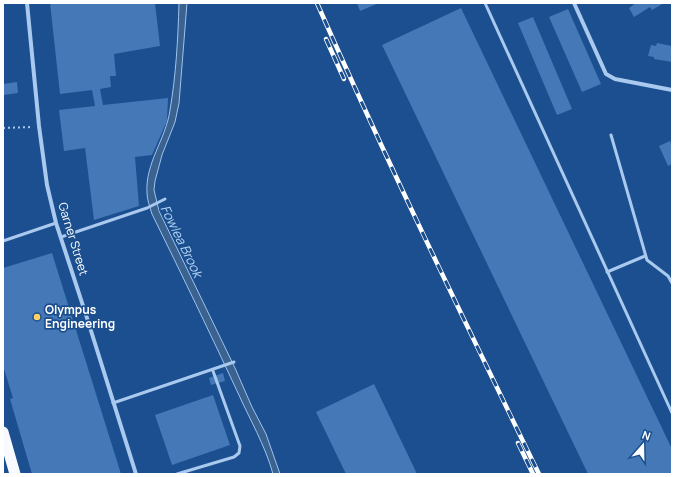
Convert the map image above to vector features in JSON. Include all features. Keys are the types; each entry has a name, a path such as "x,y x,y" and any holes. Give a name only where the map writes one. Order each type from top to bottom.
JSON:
{"highway":[{"path":"3,432 15,474"}],"street":[{"name":"Garner Street","path":"26,3 39,126 47,184 56,223 136,474"},
{"path":"574,3 606,74 615,79 672,90"}],"lane":[{"path":"485,3 672,413"},
{"path":"611,135 645,256 647,260 668,276 672,283"},
{"path":"60,237 147,208 165,199"},
{"path":"3,241 56,223"},
{"path":"607,272 645,256"},
{"path":"113,403 223,367 234,362"},
{"path":"177,474 234,457 239,453 240,446 213,370"}],"path":[{"path":"3,128 39,126"}],"water":[{"path":"179,3 187,3 179,103 175,122 162,155 154,190 159,211 266,434 280,474 273,474 262,443 152,214 148,201 147,182 149,171 168,121 172,97"}],"building":[{"path":"50,3 155,3 160,46 114,54 116,76 110,76 111,87 100,89 103,105 168,98 167,121 152,155 135,157 139,206 94,220 85,148 64,151 59,110 95,106 92,90 60,94"},
{"path":"357,3 379,3 360,11"},
{"path":"636,3 664,3 652,10 650,7 634,17 629,8"},
{"path":"461,8 672,449 672,474 588,474 382,45"},
{"path":"568,9 601,84 582,92 549,17"},
{"path":"533,17 572,109 557,115 518,23"},
{"path":"657,43 672,46 672,62 654,59 654,57 648,56 651,45 656,46"},
{"path":"17,82 18,93 4,95 3,84"},
{"path":"670,141 672,145 672,164 668,166 659,146"},
{"name":"Olympus Engineering","path":"52,253 121,474 32,474 10,399 13,398 3,366 3,268"},
{"path":"223,373 225,381 211,385 209,378"},
{"path":"374,384 417,474 346,474 316,412"},
{"path":"213,395 230,445 172,465 155,415"}],"railway":[{"path":"317,3 398,181 539,474"},
{"path":"326,39 344,79"},
{"path":"518,443 533,474"}],"place":[{"name":"Olympus Engineering","path":"37,317"}],"water label":[{"name":"Fowlea Brook","path":"182,241"}]}
